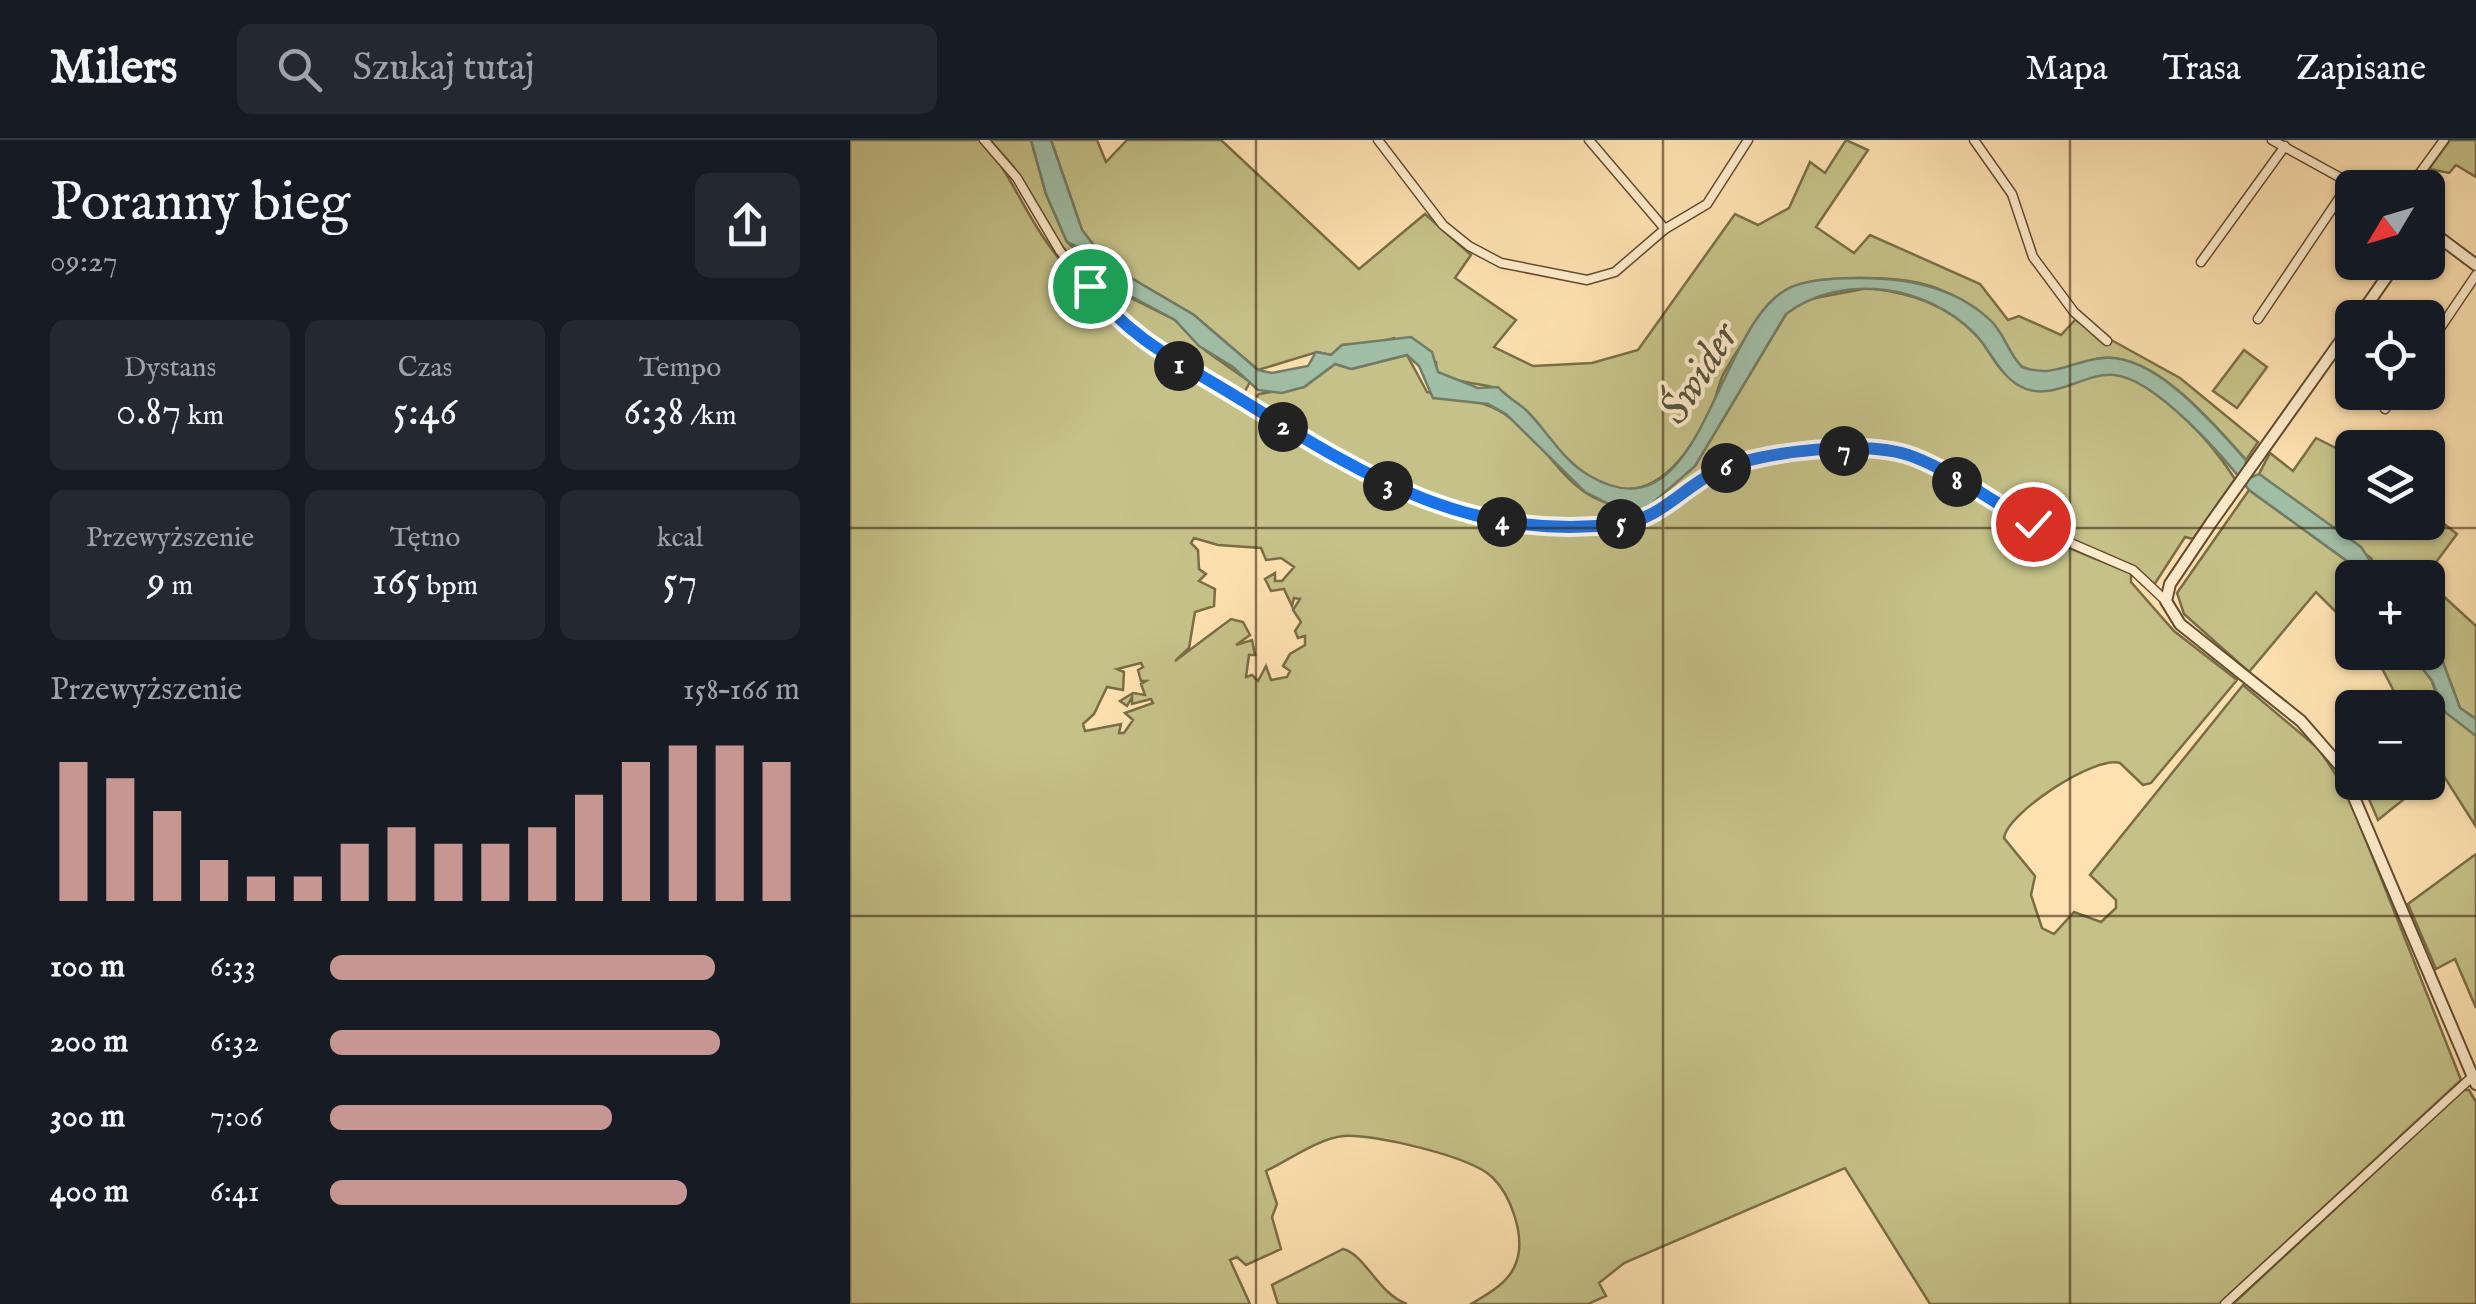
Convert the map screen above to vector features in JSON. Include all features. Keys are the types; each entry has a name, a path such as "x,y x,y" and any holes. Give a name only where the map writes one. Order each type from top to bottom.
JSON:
{"street":[{"path":"984,140 1016,178 1072,268 1128,330 1159,354 1293,434 1420,500 1474,518 1554,528 1606,526 1648,518 1710,474 1756,458 1816,451 1904,455 2052,535 2133,570 2166,601 2180,624 2300,721 2342,767 2474,1081 2225,1304"},
{"path":"1378,140 1452,235 1501,263 1588,280 1602,278 1665,229 1707,204 1748,140"},
{"path":"1589,140 1665,229"},
{"path":"1974,140 2012,194 2033,257 2074,312 2107,342"},
{"path":"2272,140 2335,174"},
{"path":"2422,170 2444,140"},
{"path":"2201,262 2284,146"},
{"path":"2258,319 2335,204"},
{"path":"2445,242 2476,265"},
{"path":"2445,321 2476,275"},
{"path":"2166,601 2170,584 2335,349"}],"shaded area":[{"path":"850,140 982,140 1053,251 1126,336 1326,459 1418,504 1515,529 1568,533 1626,529 1649,522 1710,480 1746,465 1811,454 1872,455 1919,466 1941,476 2048,538 2131,573 2131,582 2174,631 2237,680 2151,783 2143,785 2120,763 2108,763 2054,788 2009,827 2004,838 2035,876 2031,895 2042,928 2054,934 2074,912 2101,922 2116,908 2116,900 2090,875 2243,685 2319,749 2335,774 2335,800 2350,800 2461,1080 2219,1304 1930,1304 1845,1168 1624,1263 1599,1283 1606,1296 1588,1304 1471,1304 1503,1282 1519,1253 1515,1217 1499,1185 1481,1169 1443,1154 1344,1136 1314,1145 1266,1171 1277,1204 1272,1217 1281,1249 1246,1265 1237,1257 1230,1260 1250,1304 850,1304","holes":["1194,538 1218,545 1261,548 1266,560 1281,558 1294,567 1282,581 1275,581 1275,573 1265,579 1271,591 1284,589 1292,606 1294,598 1300,599 1293,610 1301,622 1295,631 1298,638 1305,636 1305,645 1290,654 1283,666 1290,671 1287,677 1271,680 1266,666 1258,681 1252,675 1246,677 1249,655 1255,655 1252,640 1236,645 1250,635 1243,622 1231,619 1175,661 1189,648 1195,612 1214,606 1215,589 1199,581 1206,574 1199,569 1198,550 1191,543","1141,663 1143,667 1138,670 1141,681 1146,681 1141,684 1145,695 1133,693 1120,701 1127,706 1132,697 1132,704 1151,699 1153,703 1125,713 1133,720 1124,733 1119,733 1121,724 1085,731 1083,724 1094,714 1107,687 1123,690 1124,672 1117,669"]},
{"path":"990,140 1031,140 1046,194 1067,242 1131,298 1175,320 1206,351 1250,382 1243,395 1173,359 1117,314 1053,235 1013,166"},
{"path":"1031,140 1051,140 1082,230 1109,265 1194,315 1258,370 1272,373 1308,366 1316,352 1331,355 1342,345 1411,337 1432,352 1438,372 1478,388 1498,387 1527,411 1580,470 1630,489 1661,478 1686,451 1748,332 1771,301 1800,284 1822,280 1878,278 1931,287 1964,301 1993,323 2022,367 2054,370 2104,358 2144,367 2201,411 2246,460 2245,469 2252,477 2259,474 2335,528 2335,540 2351,540 2370,560 2346,560 2249,490 2188,422 2131,380 2102,375 2054,390 2030,390 2011,380 1980,339 1954,317 1932,304 1883,290 1832,292 1786,314 1695,466 1647,508 1629,514 1585,492 1506,414 1488,404 1433,398 1419,366 1407,355 1351,369 1335,364 1304,387 1282,393 1258,390 1233,367 1199,346 1175,320 1110,285 1086,263 1078,247 1067,242 1046,194"},
{"path":"1051,140 1097,140 1106,162 1127,140 1221,140 1359,269 1425,214 1471,255 1455,278 1516,320 1494,347 1533,366 1592,363 1638,350 1735,214 1758,225 1789,208 1810,162 1825,173 1846,140 1868,150 1816,227 1854,253 1870,235 1980,284 2008,320 2019,316 2061,335 2075,320 2180,378 2258,442 2246,460 2182,394 2142,367 2122,359 2102,358 2043,373 2023,367 1989,319 1940,289 1896,279 1828,279 1796,286 1764,314 1724,373 1708,415 1690,446 1667,473 1637,488 1621,489 1586,475 1570,462 1500,390 1445,376 1437,372 1436,362 1394,338 1374,344 1342,345 1331,355 1317,352 1258,370 1194,315 1109,265 1082,230"},
{"path":"2450,140 2476,140 2476,177 2456,165 2449,173 2429,169"},
{"path":"1868,288 1899,293 1941,308 1978,337 2007,375 2031,386 2059,388 2103,374 2133,379 2183,416 2235,479 2193,539 2185,537 2154,585 1934,462 1892,448 1838,444 1778,450 1725,463 1639,516 1576,524 1526,522 1478,512 1385,476 1253,402 1259,394 1304,387 1335,364 1352,369 1407,355 1427,392 1494,408 1522,428 1580,488 1619,506 1647,508 1695,466 1786,314 1805,300"},
{"path":"2244,350 2267,367 2237,408 2213,391"},
{"path":"2316,438 2335,448 2335,531 2259,474 2270,453 2293,471"},
{"path":"2249,490 2346,560 2335,560 2335,611 2316,592 2249,672 2184,614 2177,593"},
{"path":"2445,524 2457,534 2438,560 2371,558 2347,540 2445,540"},
{"path":"2445,598 2476,626 2476,719 2460,708 2445,668"},
{"path":"2445,668 2460,708 2476,719 2476,736 2445,712 2445,690 2436,690 2424,670"},
{"path":"2383,670 2424,670 2435,690 2393,690"},
{"path":"2445,708 2476,736 2475,825 2445,778"},
{"path":"2369,800 2403,800 2378,820"},
{"path":"2476,854 2476,1008 2455,959 2436,969 2408,904"},
{"path":"2463,1090 2469,1090 2476,1102 2476,1304 2233,1304"},
{"path":"1343,1249 1358,1259 1388,1292 1407,1304 1278,1304 1272,1285"}],"route":[{"path":"1090,286 1128,330 1192,374 1370,477 1420,500 1474,518 1554,528 1627,524 1648,518 1710,474 1756,458 1870,450 1914,457 2033,524"}],"water label":[{"name":"Świder","path":"1700,374"}]}
